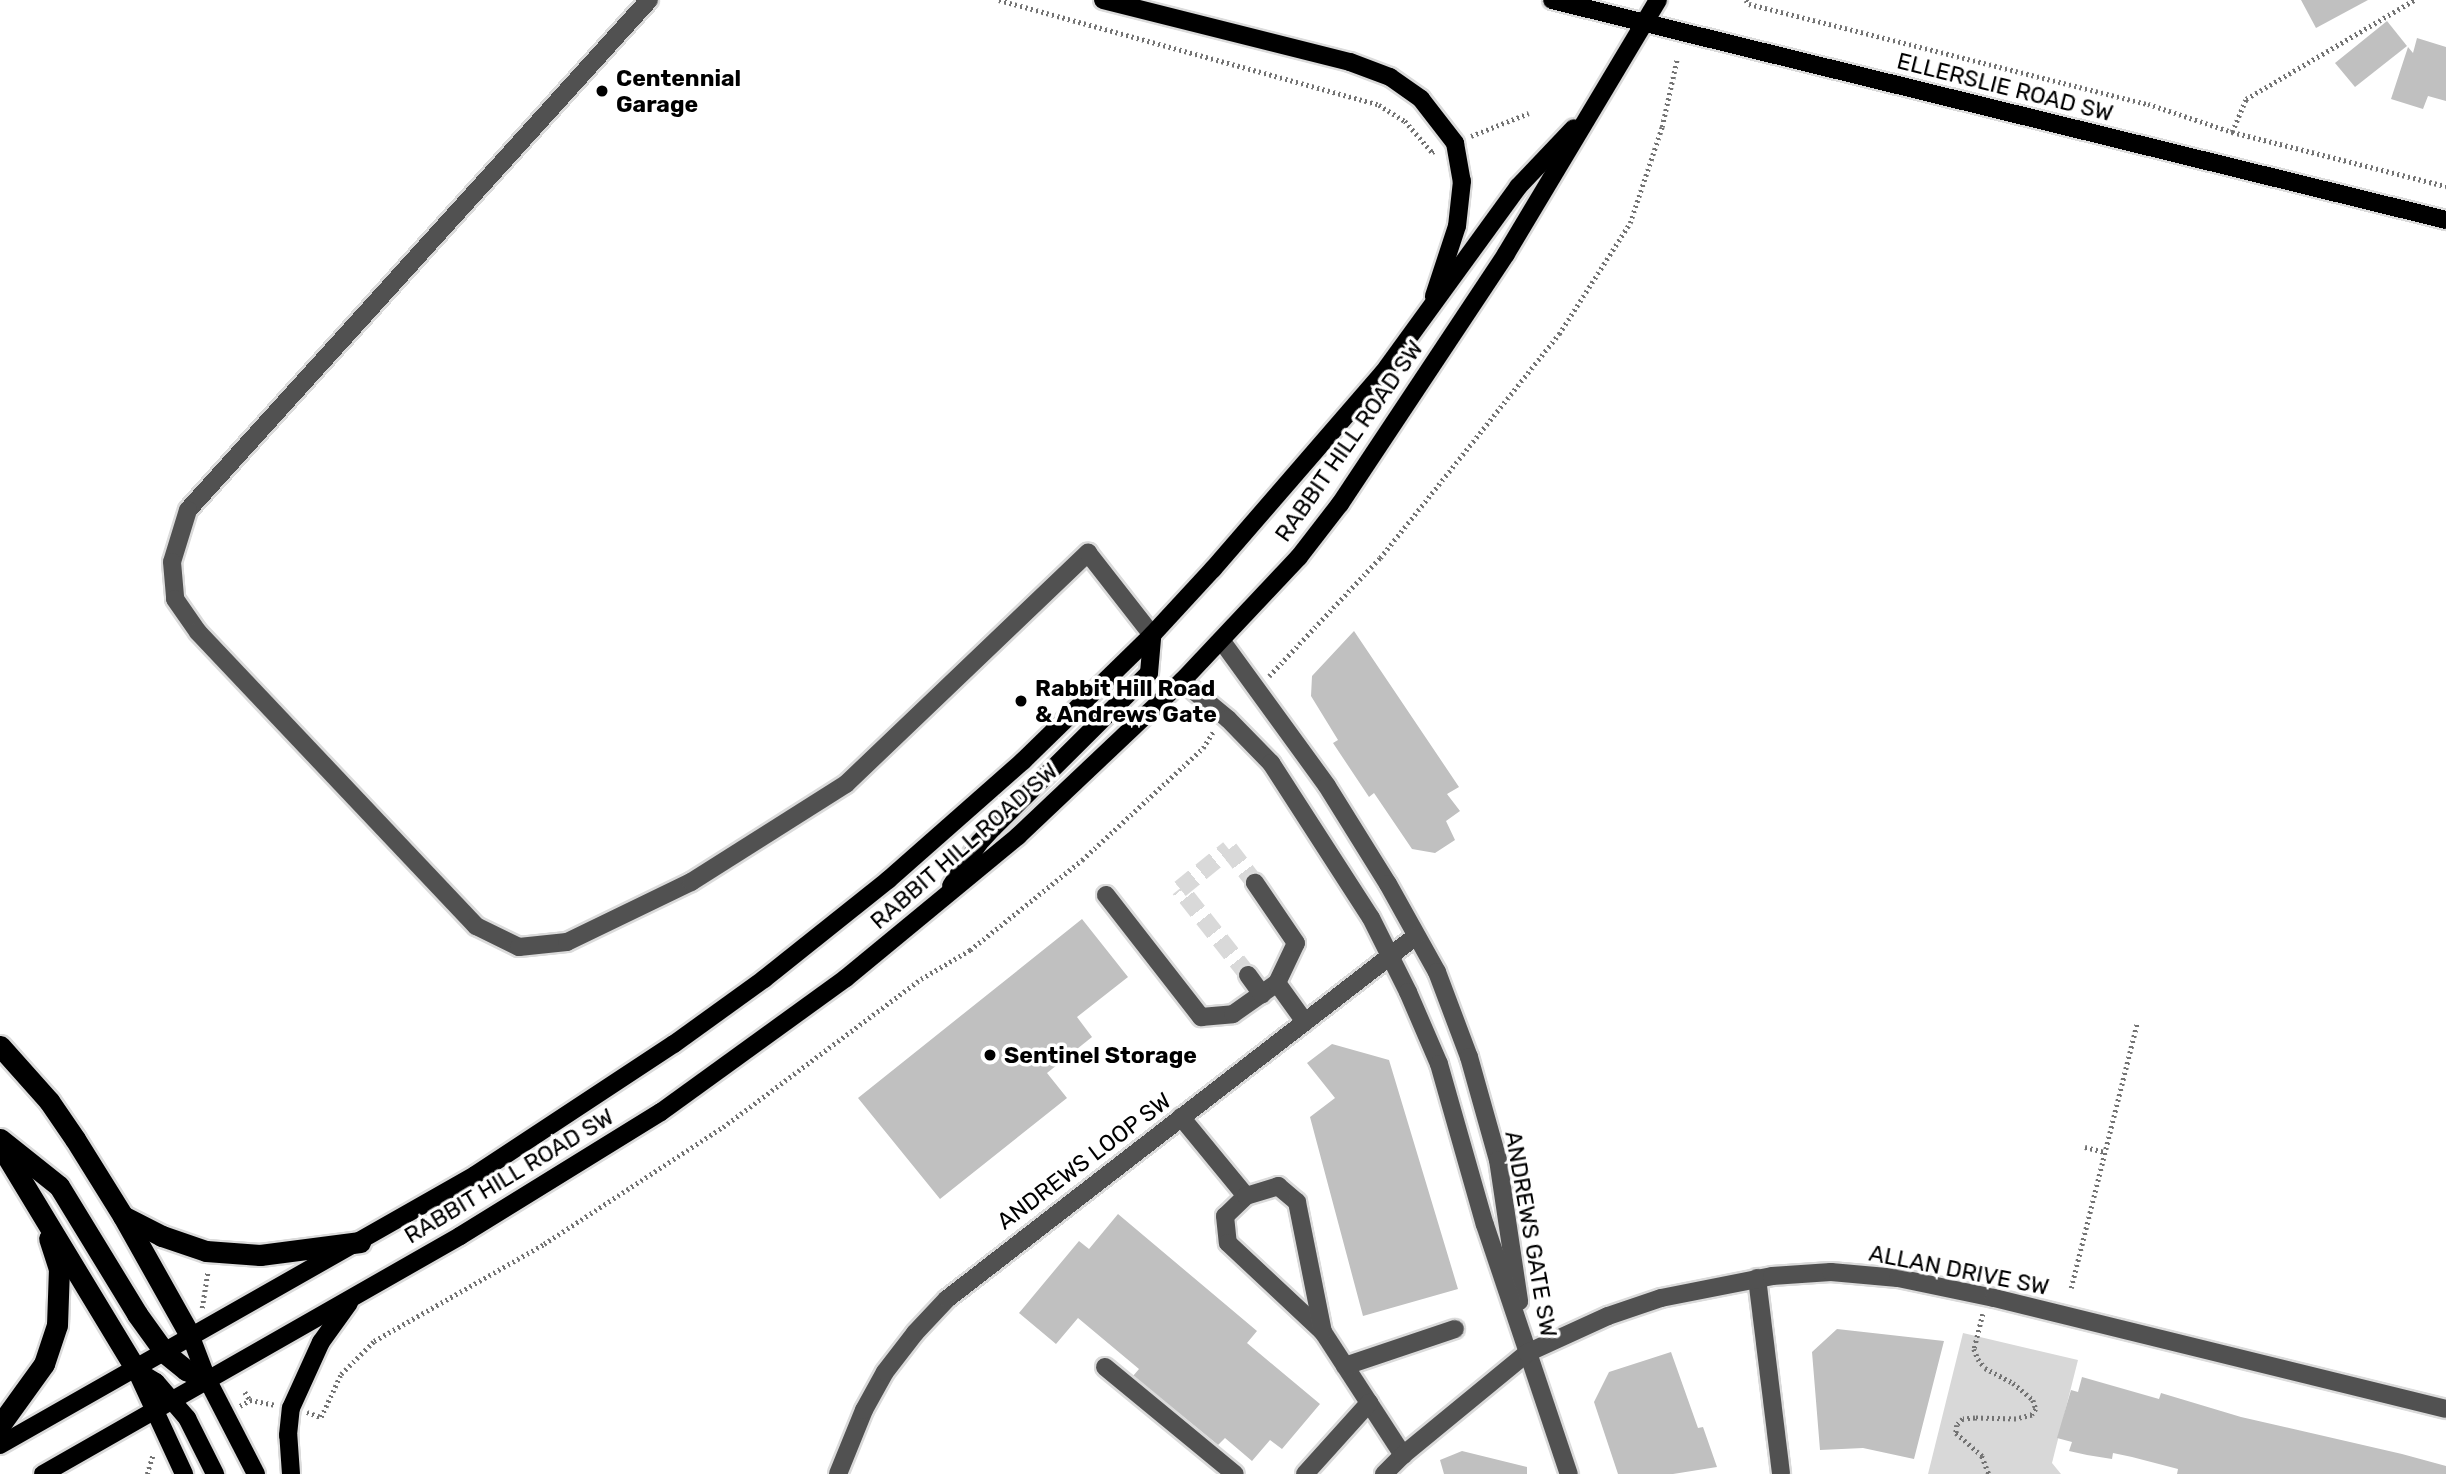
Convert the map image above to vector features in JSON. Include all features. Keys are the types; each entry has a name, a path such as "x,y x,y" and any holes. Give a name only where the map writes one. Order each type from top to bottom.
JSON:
{"highway":[{"path":"0,1046 49,1101 123,1216 191,1337"},
{"path":"0,1139 60,1185 137,1314 165,1353 186,1370 207,1379"},
{"path":"0,1145 135,1370"},
{"path":"0,1425 44,1364 57,1325 59,1269 40,1210"},
{"path":"123,1216 162,1236 206,1251 260,1255 360,1242"}],"main road":[{"path":"1103,0 1350,62 1390,77 1421,99 1455,143 1462,181 1457,226 1430,312"},
{"name":"ELLERSLIE ROAD SW","path":"1552,0 2446,220"},
{"name":"RABBIT HILL ROAD SW","path":"43,1474 460,1236 661,1112 846,978 1018,836 1182,681 1298,557 1340,504 1506,254 1601,100 1658,0"},
{"name":"RABBIT HILL ROAD SW","path":"0,1444 135,1370 475,1175 582,1106 764,979 888,880 1013,770 1152,635 1307,463 1430,312 1518,187 1601,100"},
{"path":"942,901 978,843 1149,673 1152,635"},
{"path":"291,1474 288,1435 290,1408 321,1342 353,1297"},
{"path":"191,1337 207,1379 256,1474"},
{"path":"135,1370 156,1382 187,1418 215,1474"},
{"path":"135,1370 184,1474"}],"street":[{"path":"649,0 188,510 172,562 174,587 175,599 198,632 476,926 519,947 567,942 691,882 846,784 1088,554 1152,635"},
{"name":"ANDREWS GATE SW","path":"1221,639 1327,786 1437,972 1469,1057 1498,1160 1527,1353"},
{"name":"ANDREWS GATE SW","path":"1182,681 1228,719 1271,763 1324,841 1371,918 1439,1063 1485,1225 1527,1353"},
{"path":"1106,895 1201,1017 1233,1014 1269,988 1296,943 1255,883"},
{"name":"ANDREWS LOOP SW","path":"838,1474 864,1410 886,1372 915,1333 947,1299 1416,936"},
{"path":"1248,975 1269,988 1305,1021"},
{"path":"1181,1117 1246,1196"},
{"path":"1323,1332 1297,1202 1278,1186 1246,1196 1225,1216 1228,1243 1323,1332 1403,1455"},
{"name":"ALLAN DRIVE SW","path":"1384,1474 1403,1455 1527,1353 1608,1316 1661,1298 1757,1278 1831,1272 1898,1278 1994,1298 2446,1409"},
{"path":"1757,1278 1781,1474"},
{"path":"1345,1366 1455,1329"},
{"path":"1527,1353 1569,1474"},
{"path":"1105,1367 1235,1474"},
{"path":"1305,1474 1369,1403"}],"path":[{"path":"999,0 1379,105 1405,121 1432,152"},
{"path":"1746,0 1749,4 1762,8 2148,104 2232,132 2446,186"},
{"path":"2232,132 2246,99 2414,0"},
{"path":"1257,688 1380,558 1559,334 1630,223 1662,127 1677,59"},
{"path":"1464,139 1529,113"},
{"path":"304,1411 321,1417 341,1374 374,1341 544,1244 723,1127 921,979 970,950 1082,860 1203,748 1228,719"},
{"path":"2071,1288 2137,1023"},
{"path":"2085,1147 2105,1152"},
{"path":"203,1312 201,1304 209,1267"},
{"path":"1989,1474 1982,1456 1956,1433 1957,1425 1963,1419 2016,1419 2032,1415 2036,1409 2033,1400 2012,1383 1985,1368 1974,1349 1984,1310 1994,1298"},
{"path":"245,1392 250,1400"},
{"path":"147,1474 154,1452"}],"shaded area":[{"path":"1963,1333 2078,1360 2052,1463 2061,1474 1928,1474"}],"building":[{"path":"2301,0 2368,0 2316,28"},
{"path":"2387,21 2407,46 2355,87 2335,63"},
{"path":"2417,38 2446,47 2446,101 2428,96 2423,109 2391,99 2408,47 2413,53"},
{"path":"1354,631 1459,787 1447,794 1460,811 1446,821 1455,840 1435,853 1412,849 1374,793 1369,797 1333,743 1338,740 1311,696 1312,676"},
{"name":"Sentinel Storage","path":"1082,919 1128,977 1077,1017 1092,1037 1047,1073 1067,1098 940,1199 858,1098"},
{"path":"1332,1044 1389,1060 1458,1289 1363,1316 1310,1117 1335,1098 1307,1063"},
{"path":"1118,1214 1257,1331 1247,1343 1320,1404 1282,1449 1270,1440 1252,1461 1225,1438 1218,1445 1133,1376 1139,1369 1078,1318 1056,1344 1019,1313 1079,1241 1089,1249"},
{"path":"1837,1329 1944,1341 1914,1459 1863,1448 1820,1450 1812,1352"},
{"path":"1671,1352 1698,1428 1703,1427 1717,1467 1673,1474 1618,1474 1594,1402 1609,1372"},
{"path":"2082,1377 2159,1399 2161,1393 2241,1417 2402,1454 2446,1466 2446,1474 2177,1474 2178,1469 2132,1457 2113,1453 2112,1459 2069,1451 2072,1442 2057,1438 2071,1390 2078,1392"},
{"path":"1462,1451 1527,1467 1527,1474 1444,1474 1440,1460"}],"tunnel":[{"path":"1248,975 1180,889 1229,849 1255,883"}],"place":[{"name":"Centennial Garage","path":"602,91"},
{"name":"Rabbit Hill Road & Andrews Gate","path":"1021,701"},
{"name":"Sentinel Storage","path":"990,1055"}]}
